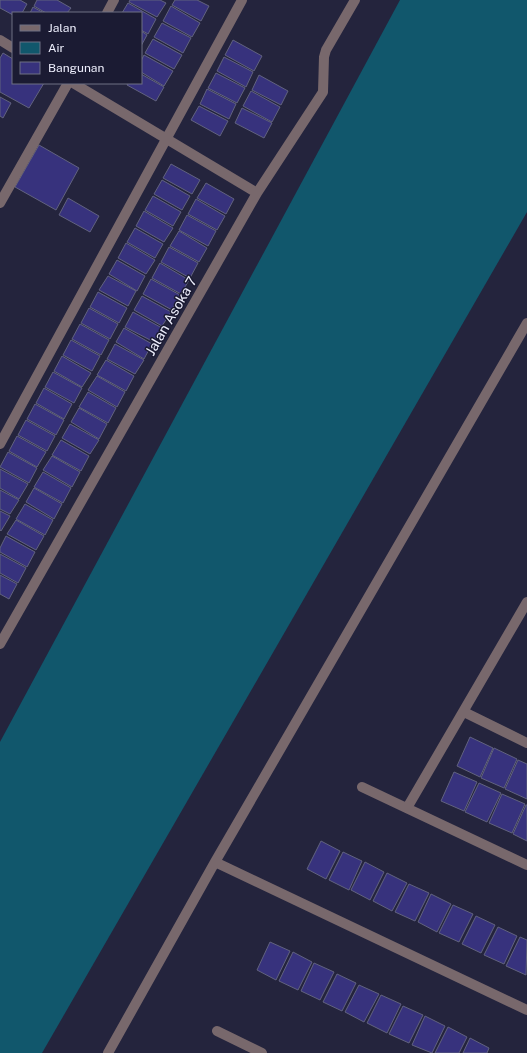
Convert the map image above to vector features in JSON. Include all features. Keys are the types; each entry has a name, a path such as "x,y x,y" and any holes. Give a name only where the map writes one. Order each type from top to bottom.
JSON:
{"street":[{"path":"108,12 114,0"},
{"path":"0,444 242,0"},
{"name":"Jalan Asoka 7","path":"0,644 4,628 257,193 323,92 324,57 326,50 355,0"},
{"path":"0,40 12,47"},
{"path":"0,203 67,84"},
{"path":"75,84 257,193"},
{"path":"108,1053 215,862 527,324"},
{"path":"407,808 525,608"},
{"path":"464,712 527,743"},
{"path":"362,787 527,865"},
{"path":"215,862 527,1010"},
{"path":"217,1031 262,1053"}],"water":[{"path":"400,0 527,0 527,212 42,1053 0,1053 0,742"}],"building":[{"path":"0,0 20,0 27,4 23,12 12,12 12,14 0,8"},
{"path":"37,0 57,0 71,8 68,12 44,12 34,6"},
{"path":"130,0 160,0 166,3 157,17 129,2"},
{"path":"175,0 197,0 209,6 201,21 172,5"},
{"path":"128,3 156,19 148,34 142,31 142,12 123,12"},
{"path":"171,6 200,23 192,37 163,21"},
{"path":"33,7 42,12 30,12"},
{"path":"162,23 191,38 183,53 154,37"},
{"path":"142,32 147,35 142,44"},
{"path":"153,39 182,55 174,69 145,53"},
{"path":"233,40 262,56 254,71 225,55"},
{"path":"3,53 12,58 12,84 43,84 29,108 0,92 0,58"},
{"path":"144,55 173,71 164,86 142,73 142,59"},
{"path":"224,57 253,72 246,87 217,71"},
{"path":"216,73 245,88 237,103 208,88"},
{"path":"142,75 164,87 156,101 127,85 142,84"},
{"path":"259,75 288,91 281,105 252,90"},
{"path":"207,89 236,104 229,119 200,104"},
{"path":"251,91 280,107 272,122 243,106"},
{"path":"0,97 11,103 3,118 0,116"},
{"path":"199,106 228,121 220,136 191,120"},
{"path":"242,108 272,123 264,138 235,123"},
{"path":"39,145 79,168 56,210 15,187"},
{"path":"171,164 200,180 192,194 163,178"},
{"path":"162,180 190,196 182,210 154,194"},
{"path":"206,183 234,199 226,214 197,198"},
{"path":"153,196 181,212 173,226 145,210"},
{"path":"68,198 99,216 90,232 59,215"},
{"path":"196,199 225,216 217,230 188,214"},
{"path":"144,211 173,228 164,242 136,226"},
{"path":"187,215 216,231 208,246 179,230"},
{"path":"135,228 163,244 155,258 127,242"},
{"path":"179,231 207,248 199,262 170,246"},
{"path":"126,243 155,260 146,274 118,258"},
{"path":"169,247 198,263 190,278 161,262"},
{"path":"117,260 145,276 137,291 109,274"},
{"path":"160,263 189,280 181,294 152,278"},
{"path":"108,276 136,291 128,306 99,290"},
{"path":"151,279 180,295 172,310 143,294"},
{"path":"98,292 127,308 119,323 90,307"},
{"path":"142,296 171,312 162,326 134,310"},
{"path":"89,308 118,324 110,339 81,323"},
{"path":"133,312 162,328 154,342 125,327"},
{"path":"80,324 109,340 101,355 72,339"},
{"path":"124,328 152,344 144,359 116,342"},
{"path":"71,340 100,356 92,371 63,355"},
{"path":"115,344 144,360 135,374 107,359"},
{"path":"62,356 91,373 82,387 54,371"},
{"path":"106,360 134,376 126,391 97,375"},
{"path":"53,372 82,388 74,403 45,387"},
{"path":"97,376 125,392 117,407 88,390"},
{"path":"44,388 72,404 64,419 36,403"},
{"path":"88,392 116,408 108,423 79,407"},
{"path":"35,404 64,420 56,435 27,419"},
{"path":"79,408 107,424 99,439 71,422"},
{"path":"26,420 55,436 47,451 18,435"},
{"path":"70,424 99,440 90,454 62,438"},
{"path":"17,436 46,452 37,467 9,451"},
{"path":"61,440 89,456 81,471 52,455"},
{"path":"8,452 37,468 29,483 0,467"},
{"path":"52,456 80,472 72,487 43,470"},
{"path":"0,469 28,484 19,499 0,488"},
{"path":"43,472 71,488 63,503 34,487"},
{"path":"34,488 62,504 54,519 26,502"},
{"path":"0,490 19,500 10,514 0,509"},
{"path":"25,504 53,520 45,535 16,519"},
{"path":"0,511 10,516 1,531 0,530"},
{"path":"16,520 44,536 36,550 7,534"},
{"path":"6,536 35,552 27,567 0,552 0,548"},
{"path":"0,554 26,568 18,583 0,573"},
{"path":"0,575 17,584 9,599 0,594"},
{"path":"470,737 493,748 480,777 457,766"},
{"path":"494,748 517,759 504,788 481,778"},
{"path":"518,760 527,764 527,799 505,789"},
{"path":"454,772 477,782 464,811 441,801"},
{"path":"479,783 501,793 487,822 465,812"},
{"path":"502,794 525,804 512,833 489,823"},
{"path":"527,805 527,841 513,834"},
{"path":"321,841 340,851 326,879 307,869"},
{"path":"343,852 362,861 349,890 329,880"},
{"path":"365,862 384,872 370,900 351,890"},
{"path":"387,873 407,883 392,911 373,901"},
{"path":"409,884 429,893 415,921 395,912"},
{"path":"431,894 451,904 437,932 418,922"},
{"path":"453,905 473,914 459,942 439,933"},
{"path":"476,916 495,925 481,953 462,944"},
{"path":"498,927 517,936 504,964 484,955"},
{"path":"520,937 527,940 526,975 506,966"},
{"path":"270,942 290,951 276,980 257,970"},
{"path":"293,952 312,962 298,990 279,981"},
{"path":"314,963 334,972 320,1000 301,991"},
{"path":"337,974 356,983 342,1011 323,1002"},
{"path":"359,985 379,994 364,1022 345,1012"},
{"path":"381,995 401,1004 387,1033 367,1023"},
{"path":"403,1006 423,1015 409,1043 389,1034"},
{"path":"425,1016 445,1026 432,1053 412,1045"},
{"path":"448,1027 467,1037 459,1053 435,1053"},
{"path":"470,1038 489,1048 487,1053 463,1053"}]}
